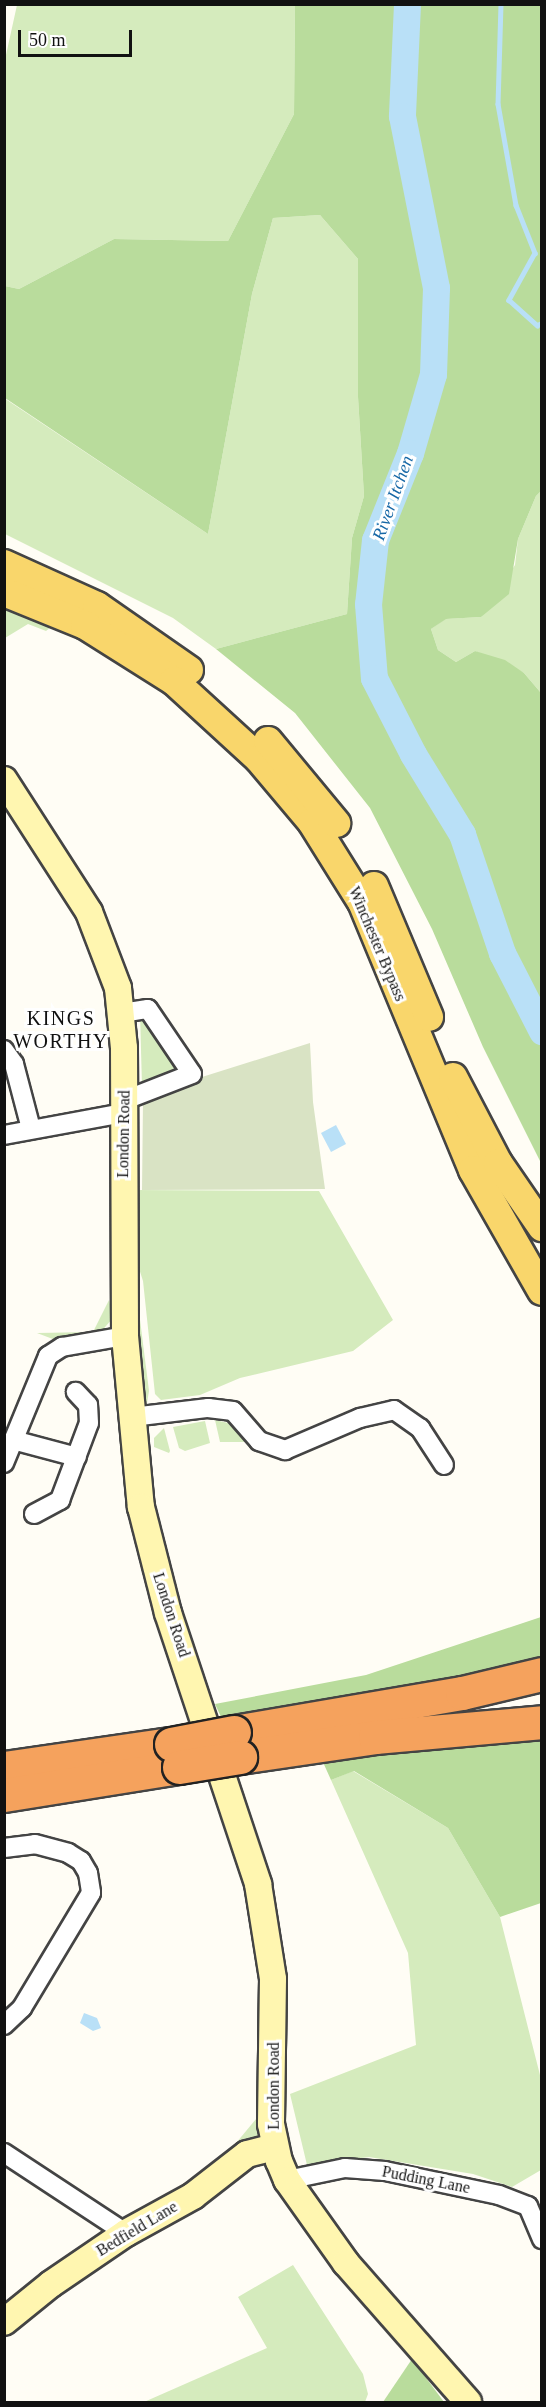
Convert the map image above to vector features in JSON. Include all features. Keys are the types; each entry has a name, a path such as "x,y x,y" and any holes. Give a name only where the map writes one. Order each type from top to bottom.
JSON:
{"highway":[{"path":"4,1795 542,1674"},
{"path":"237,1744 375,1737 542,1722"},
{"path":"4,1768 175,1755"}],"main road":[{"name":"Winchester Bypass","path":"4,564 97,606 165,651 228,702 305,783 372,880 465,1104 542,1227"},
{"name":"Winchester Bypass","path":"4,592 85,625 174,681 259,759 312,822 362,902 473,1170 542,1291"},
{"name":"London Road","path":"4,780 89,912 104,947 122,1013 125,1336 141,1507 151,1554 258,1884 273,1978 271,2124 275,2147 287,2180 346,2263 468,2403"},
{"name":"Bedfield Lane","path":"4,2322 126,2233 193,2196 247,2154 275,2147"}],"street":[{"path":"4,1135 124,1107 192,1074 148,1009 122,1013"},
{"path":"4,1050 14,1064 31,1129"},
{"path":"4,1463 48,1356 62,1347 125,1336"},
{"path":"34,1514 60,1500 89,1423 88,1405 76,1392"},
{"path":"132,1417 232,1411 259,1441 285,1450 360,1418 394,1410 420,1428 444,1465"},
{"path":"12,1440 77,1457"},
{"path":"4,1848 35,1844 68,1853 81,1861 88,1873 91,1893 22,2008 4,2025"},
{"path":"4,2153 126,2233"},
{"name":"Pudding Lane","path":"287,2180 345,2168 385,2170 519,2199 538,2210 542,2239"}],"green space":[{"path":"17,5 295,5 294,114 228,241 114,239 19,289 5,286 4,64"},
{"path":"295,5 541,5 541,491 536,496 518,539 509,594 481,617 446,619 431,629 438,650 456,662 475,651 505,660 524,673 541,693 541,1163 483,1047 432,929 370,808 295,713 216,649 347,614 352,538 364,496 358,397 358,259 320,215 273,218 252,294 208,534 5,398 5,286 19,289 114,239 228,241 294,114"},
{"path":"320,215 358,259 358,397 364,496 352,538 347,614 216,649 173,618 5,534 4,398 208,534 252,294 273,218"},
{"path":"541,491 541,693 524,673 475,651 456,662 438,650 431,629 445,619 481,617 515,565 518,539 536,496"},
{"path":"5,606 51,627 46,631 28,624 5,638"},
{"path":"140,1012 183,1070 142,1087"},
{"path":"310,1043 313,1102 325,1189 142,1190 143,1101 202,1077"},
{"path":"134,1190 319,1191 393,1320 353,1351 240,1378 200,1395 161,1400 155,1394 143,1281 135,1256"},
{"path":"136,1288 149,1391 147,1403 137,1388"},
{"path":"109,1300 113,1318 99,1334 58,1341 37,1333 93,1332"},
{"path":"215,1420 228,1423 248,1442 220,1442"},
{"path":"205,1421 210,1443 185,1451 179,1448 173,1427"},
{"path":"164,1428 169,1453 154,1447 154,1438"},
{"path":"541,1617 541,1661 437,1688 222,1719 215,1704 366,1675"},
{"path":"541,1732 541,1903 500,1917 448,1828 354,1771 331,1780 322,1760"},
{"path":"353,1771 448,1828 500,1917 541,2079 541,2170 512,2187 473,2174 369,2157 307,2165 290,2094 416,2045 408,1953 331,1780"},
{"path":"261,2113 258,2137 246,2148 222,2160"},
{"path":"293,2265 363,2374 368,2394 365,2402 144,2402 267,2348 238,2297"},
{"path":"412,2359 444,2402 383,2402"}],"water":[{"path":"336,1125 346,1144 331,1152 321,1133"},
{"path":"84,2013 97,2018 101,2028 93,2031 80,2023"}],"waterway":[{"name":"River Itchen","path":"407,4 402,116 436,288 433,374 410,453 375,540 368,604 374,678 413,754 462,834 502,953 542,1031"},
{"path":"501,4 498,104 516,205 535,253 509,300 537,325 542,323"}],"district":[{"name":"KINGS WORTHY","path":"61,1030"}]}
